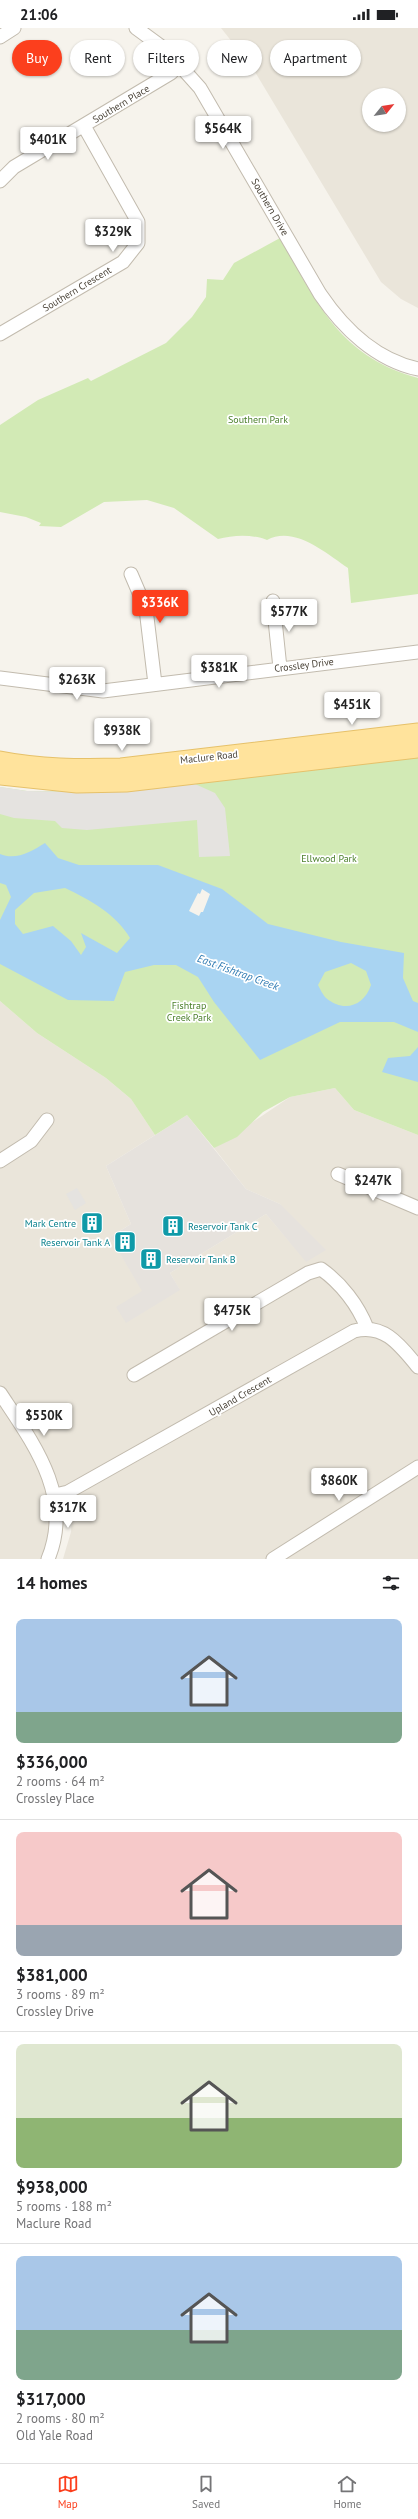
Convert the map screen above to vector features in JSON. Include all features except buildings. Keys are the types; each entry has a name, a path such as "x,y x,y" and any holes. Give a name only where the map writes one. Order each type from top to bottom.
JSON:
{"main road":[{"name":"Maclure Road","path":"0,760 61,767 121,767 418,732"},
{"name":"Maclure Road","path":"0,776 77,784 126,783 418,749"}],"street":[{"path":"0,37 14,28"},
{"name":"Southern Drive","path":"136,28 152,40"},
{"name":"Southern Place","path":"0,181 14,167 166,76"},
{"name":"Southern Drive","path":"190,76 200,88 217,114 320,294 336,318 362,342 398,362 418,370"},
{"name":"Southern Crescent","path":"0,334 123,262 138,243 138,222 84,126"},
{"path":"131,574 146,609 155,684"},
{"path":"273,601 280,668"},
{"name":"Crossley Drive","path":"0,678 103,691 418,652"},
{"path":"0,1161 31,1140 47,1120"},
{"path":"338,1174 418,1208"},
{"path":"134,1375 308,1273 321,1268 344,1290 362,1315 367,1328 383,1332 399,1344 418,1367"},
{"name":"Upland Crescent","path":"55,1495 68,1492 354,1331 367,1328"},
{"path":"0,1393 39,1453 46,1467 55,1495 56,1529 48,1559"},
{"path":"273,1559 418,1467"}],"shaded area":[{"path":"221,28 418,28 418,308 401,299 381,282 257,76 262,76 262,40 231,40"},
{"path":"195,784 215,793 225,808 230,856 199,857 197,820 87,830 62,828 55,821 14,818 0,814 0,787 27,791 104,792"},
{"path":"0,1001 37,1033 106,1078 131,1099 155,1135 106,1166 131,1224 110,1237 143,1291 179,1289 170,1273 266,1214 306,1261 280,1204 246,1189 214,1148 290,1097 335,1088 354,1110 418,1135 418,1559 63,1559 71,1532 72,1515 60,1497 34,1437 0,1386"},
{"path":"187,1115 246,1189 280,1204 326,1250 306,1262 266,1214 170,1273 180,1290 126,1323 116,1307 142,1291 110,1237 131,1224 106,1166"},
{"path":"77,1188 86,1203 75,1210 66,1194"},
{"path":"0,1398 36,1454 53,1515 44,1559 0,1559"}],"green space":[{"name":"Southern Park","path":"280,238 319,305 350,342 369,356 391,369 418,378 418,594 351,603 348,568 309,543 299,538 288,536 277,536 267,540 242,536 218,539 174,508 147,500 104,502 61,527 39,526 41,523 26,517 0,512 0,425 38,400 88,378 91,381 166,343 192,317 206,297 207,279 223,280 234,263"},
{"path":"418,757 418,1135 354,1110 335,1088 290,1097 263,1112 237,1137 214,1148 187,1115 155,1135 131,1099 106,1078 37,1033 0,1001 0,787 27,791 124,791"}],"water":[{"name":"East Fishtrap Creek","path":"45,843 58,858 79,865 158,865 222,889 268,924 341,942 404,953 403,978 413,1001 418,1003 418,1032 394,1022 340,1022 260,1060 214,1002 198,977 176,965 154,965 125,972 114,1001 68,1000 0,964 0,920 11,897 6,885 0,883 0,854 6,856 18,856","holes":["65,888 102,908 124,929 130,938 117,953 81,933 86,947 81,955 71,941 53,926 23,934 15,924 15,910 34,893","351,963 366,971 371,985 368,992 364,998 353,1005 346,1006 333,1003 326,998 318,985 325,972"]},
{"path":"418,1047 418,1082 382,1072 388,1058 410,1056"}],"pier":[{"path":"202,889 210,894 203,912 201,912 199,916 189,911 198,893 200,894"}],"place":[{"name":"Mark Centre","path":"92,1223"},
{"name":"Reservoir Tank C","path":"173,1226"},
{"name":"Reservoir Tank A","path":"125,1242"},
{"name":"Reservoir Tank B","path":"151,1259"}],"park label":[{"name":"Ellwood Park","path":"329,858"},
{"name":"Fishtrap Creek Park","path":"189,1010"}]}
